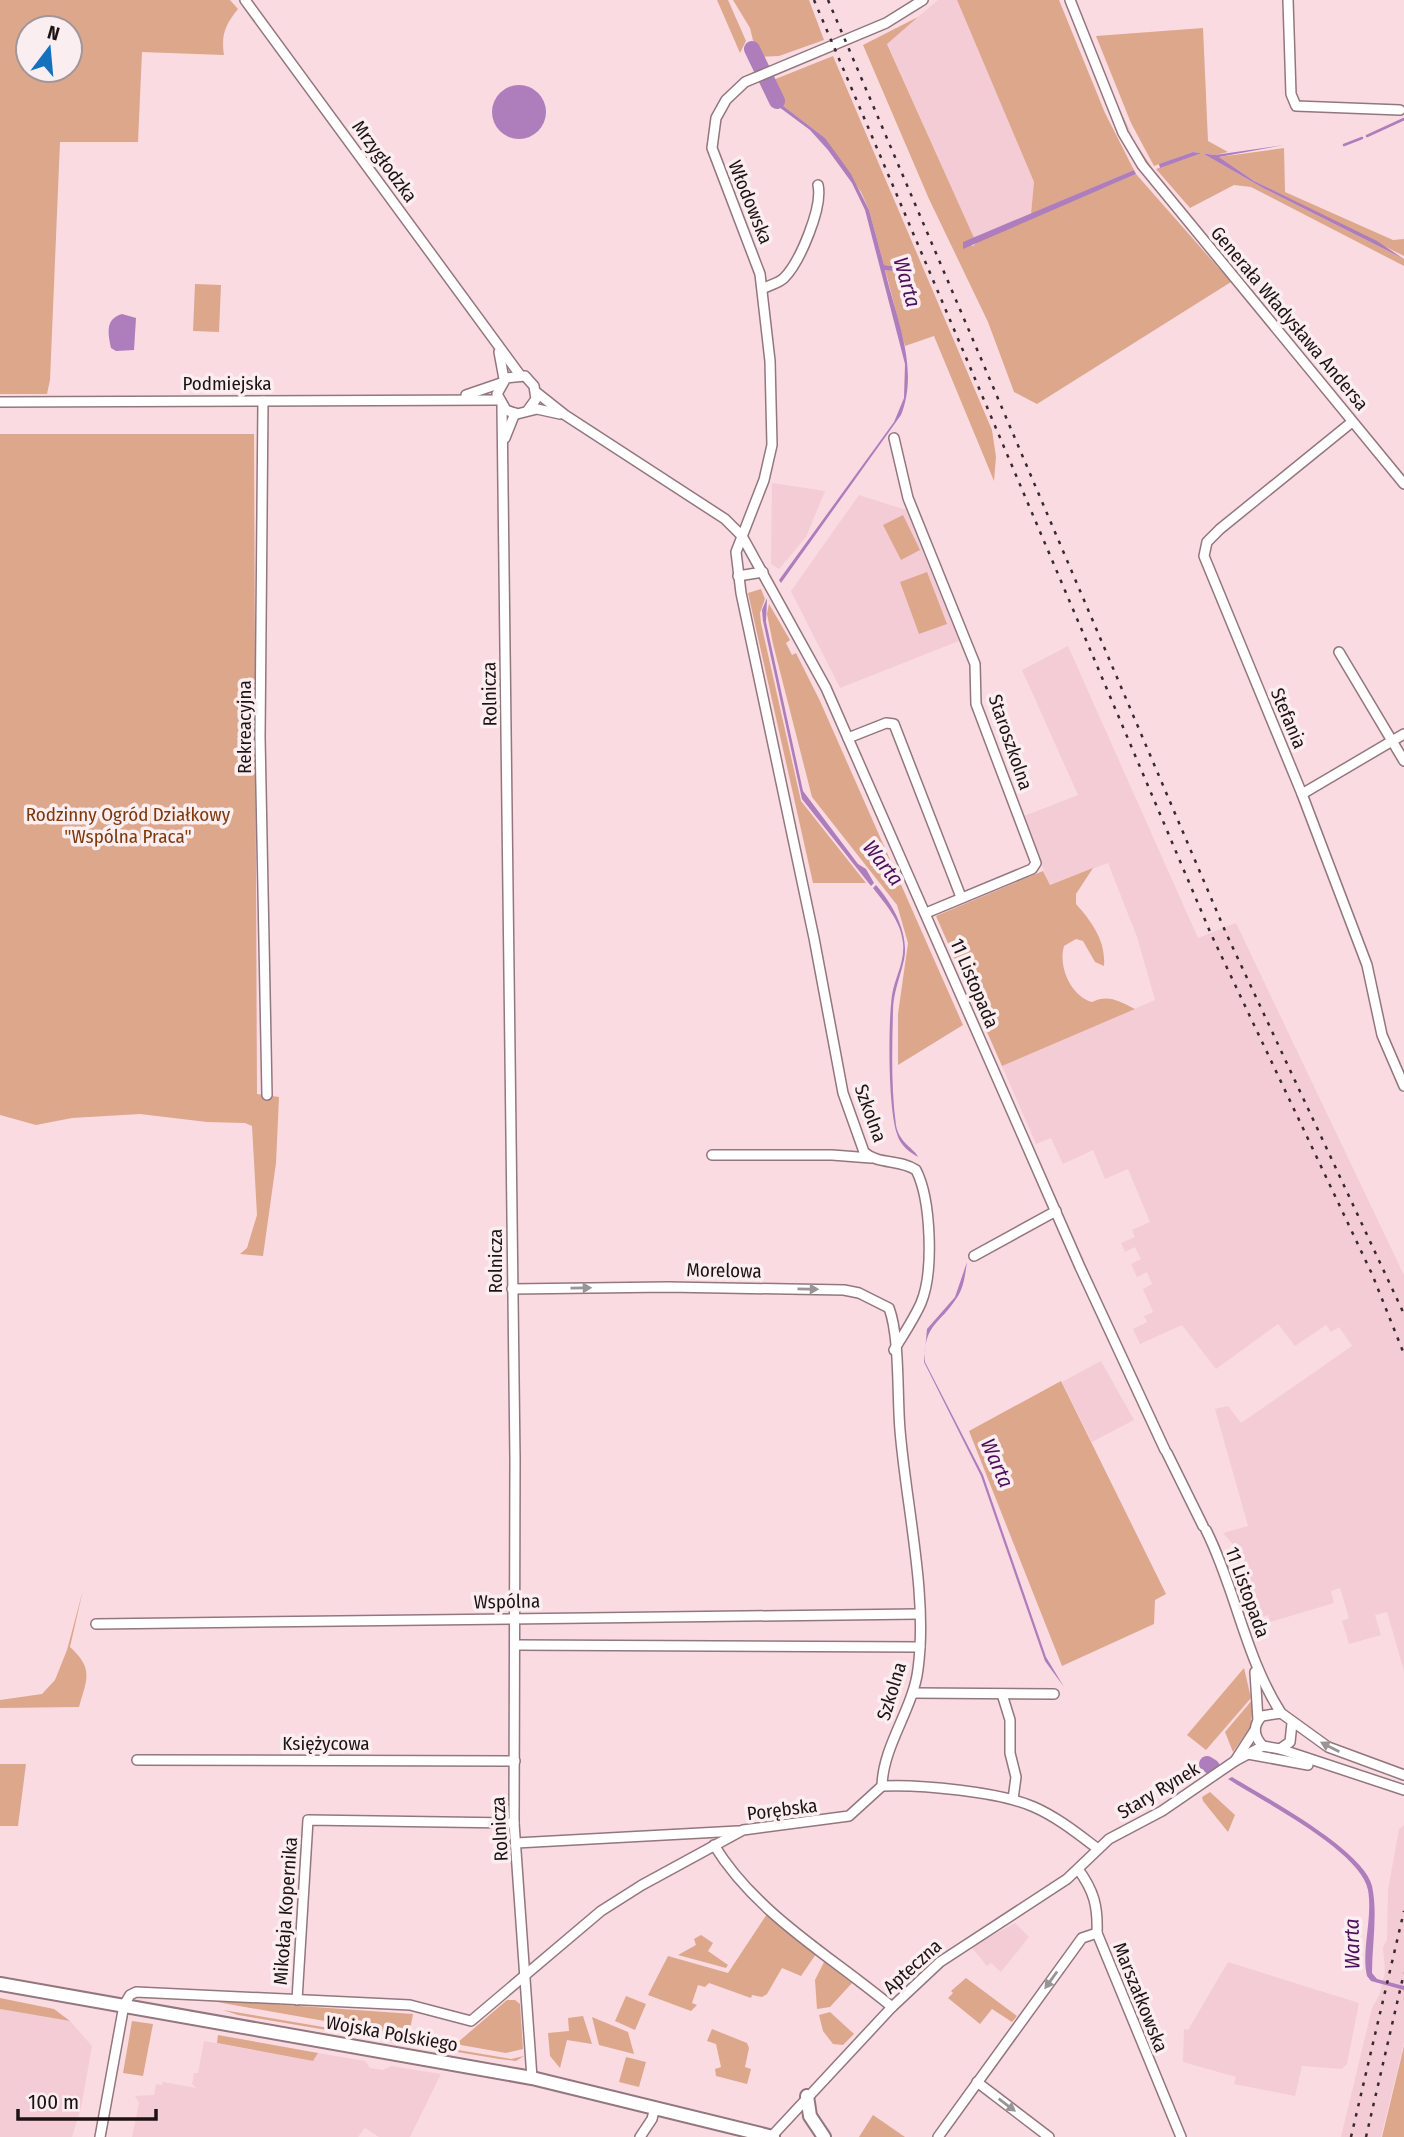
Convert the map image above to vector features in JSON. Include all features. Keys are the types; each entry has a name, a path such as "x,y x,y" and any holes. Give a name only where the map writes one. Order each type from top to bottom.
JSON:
{"main road":[{"name":"Wojska Polskiego","path":"0,1984 532,2078 772,2137"},
{"path":"807,2096 812,2121 824,2137"},
{"path":"721,2124 738,2137"}],"street":[{"name":"Mrzygłodzka","path":"245,0 520,375"},
{"name":"Włodowska","path":"742,536 768,468 772,445 770,361 764,288 712,148 713,129 721,107 737,88 749,80 886,23 923,0"},
{"name":"Generała Władysława Andersa","path":"1070,0 1123,133 1142,166 1404,484"},
{"path":"1288,0 1291,94 1296,106 1400,110"},
{"path":"764,288 783,279 794,262 817,215 820,202 818,185"},
{"name":"Mrzygłodzka","path":"496,343 503,381"},
{"path":"565,415 528,410 515,413 500,403 503,381 520,375 531,380 536,392 565,415 725,519 742,536"},
{"name":"Podmiejska","path":"454,398 503,381"},
{"path":"528,410 536,392"},
{"name":"Podmiejska","path":"0,402 454,398 500,403"},
{"name":"Rekreacyjna","path":"262,401 260,737 267,1095"},
{"name":"Rolnicza","path":"500,403 503,443 512,1289 514,1823 527,1973 532,2078"},
{"name":"Rolnicza","path":"503,443 515,413"},
{"name":"Stefania","path":"1352,422 1220,529 1206,542 1204,552 1302,794 1367,965 1381,1035 1404,1086"},
{"name":"Staroszkolna","path":"894,438 908,498 975,664 976,704 1035,863 1032,869 926,913"},
{"name":"11 Listopada","path":"742,536 826,688 1056,1211 1166,1451 1233,1589 1255,1667 1281,1713"},
{"name":"Szkolna","path":"742,536 735,555 738,576 814,938 843,1093 864,1152 871,1158 903,1164 916,1170 927,1203 927,1281 921,1302 894,1350 902,1457 912,1517 920,1647 913,1693 885,1762 882,1786"},
{"path":"738,576 763,572"},
{"path":"1339,652 1404,761"},
{"path":"848,738 886,723 894,724 961,898"},
{"path":"1302,794 1404,734"},
{"path":"712,1155 832,1155 871,1158"},
{"path":"974,1256 1056,1211"},
{"name":"Morelowa","path":"512,1289 668,1287 844,1290 859,1293 889,1308 894,1350"},
{"name":"Wspólna","path":"96,1624 918,1614"},
{"path":"515,1645 920,1647"},
{"name":"11 Listopada","path":"1255,1667 1256,1725"},
{"path":"913,1693 1054,1694"},
{"path":"1002,1694 1010,1720 1010,1753 1016,1777 1013,1799"},
{"path":"1404,1776 1328,1747 1281,1713 1272,1712 1256,1725 1263,1746 1280,1749 1327,1767 1404,1790"},
{"path":"1280,1749 1290,1742 1292,1723"},
{"name":"Stary Rynek","path":"1232,1763 1256,1725"},
{"name":"Stary Rynek","path":"1098,1849 1109,1839 1162,1811 1232,1763 1263,1746"},
{"path":"1248,1754 1327,1767"},
{"name":"Księżycowa","path":"137,1760 514,1761"},
{"path":"1366,1778 1371,1765"},
{"path":"882,1786 1013,1799 1043,1811 1098,1849"},
{"name":"Porębska","path":"297,2000 410,2005 471,2021 601,1911 714,1845 743,1830 845,1818 858,1811 882,1786"},
{"name":"Mikołaja Kopernika","path":"297,2000 308,1821 514,1823"},
{"path":"516,1843 743,1830"},
{"path":"714,1845 732,1874 759,1901 892,2007"},
{"name":"Apteczna","path":"772,2137 892,2007 952,1953 1030,1905 1078,1869 1098,1849"},
{"name":"Marszałkowska","path":"1078,1869 1096,1900 1097,1933 1181,2137"},
{"path":"938,2137 1082,1938 1097,1933"},
{"path":"100,2137 124,2005 130,1995 141,1991 297,2000"},
{"path":"977,2082 1035,2133 1049,2137"},
{"path":"640,2137 652,2119 655,2107"}],"shaded area":[{"path":"938,0 957,0 1034,182 1031,214 975,240 887,43"},
{"path":"768,82 782,105 825,138 851,174 869,210 884,265 907,268 909,272 885,270 907,361 906,397 901,415 781,583 779,580 894,422 904,398 905,364 865,210 852,183 810,130 779,107 764,84"},
{"path":"519,85 538,93 546,112 538,131 519,139 500,131 492,112 500,93"},
{"path":"1284,145 1219,157 1254,181 1377,241 1404,259 1263,188 1203,153 1215,155"},
{"path":"1193,152 1202,153 1160,168 1159,164"},
{"path":"1134,170 1136,174 963,249 963,242"},
{"path":"122,314 136,318 134,350 116,351 111,348 110,323"},
{"path":"772,483 825,491 806,537 779,569 771,564"},
{"path":"859,495 906,510 959,641 840,688 791,591"},
{"path":"767,598 766,622 803,791 858,864 866,869 874,883 871,886 802,799 763,621 762,610"},
{"path":"1068,646 1198,938 1236,923 1404,1275 1404,1671 1387,1612 1375,1615 1381,1635 1349,1644 1342,1621 1349,1618 1340,1588 1331,1591 1334,1603 1270,1622 1268,1615 1252,1620 1245,1597 1249,1591 1246,1566 1242,1555 1223,1533 1248,1526 1215,1409 1228,1406 1241,1423 1352,1346 1339,1327 1331,1332 1326,1325 1295,1346 1278,1324 1216,1369 1182,1325 1140,1344 1133,1329 1147,1322 1144,1316 1153,1312 1143,1289 1152,1284 1147,1272 1137,1277 1131,1264 1141,1259 1135,1247 1125,1252 1121,1243 1135,1237 1132,1230 1150,1222 1128,1169 1105,1179 1093,1150 1063,1164 1051,1138 1036,1144 1002,1066 1155,1000 1137,937 1108,863 1049,885 1024,816 1078,795 1022,670"},
{"path":"876,885 895,912 905,943 893,1005 893,1097 898,1131 903,1141 918,1157 900,1142 894,1122 890,1086 890,1025 892,995 901,963 903,943 896,920 873,888"},
{"path":"967,1262 961,1290 950,1308 933,1326 925,1349 927,1329 955,1297"},
{"path":"925,1350 925,1362 983,1475 1046,1657 1064,1687 1045,1661 981,1476 924,1362"},
{"path":"1101,1361 1134,1420 1092,1442 1062,1382"},
{"path":"1232,1777 1333,1841 1365,1872 1372,1886 1375,1907 1372,1973 1377,1979 1404,1986 1404,1990 1371,1981 1367,1976 1365,1956 1369,1901 1368,1890 1361,1875 1348,1859 1330,1844 1228,1779"},
{"path":"1404,1825 1404,2043 1381,2137 1341,2137 1372,2008 1379,1996 1385,1972 1383,1947 1387,1940 1388,1890 1399,1829"},
{"path":"1015,1923 1029,1937 1001,1972 991,1963 987,1966 971,1947"},
{"path":"1228,1962 1359,2003 1347,2064 1342,2069 1302,2066 1295,2096 1234,2084 1236,2077 1183,2062 1184,2029 1188,2030"},
{"path":"0,2009 70,2021 92,2046 81,2108 72,2137 0,2137"},
{"path":"204,2041 313,2061 318,2053 365,2061 370,2068 383,2070 391,2066 441,2074 410,2137 379,2137 365,2128 358,2137 132,2137 139,2103 135,2096 154,2095 156,2084 162,2085 163,2082 196,2088 192,2084 194,2073 198,2073"}],"green space":[{"path":"0,0 230,0 238,9 225,30 224,55 142,52 138,142 60,142 50,380 47,394 0,394"},
{"path":"717,0 728,0 746,41 740,53"},
{"path":"733,0 809,0 824,40 779,56 757,57 750,28"},
{"path":"957,0 1059,0 1105,113 1134,170 1031,214 1034,182"},
{"path":"918,17 887,44 975,240 963,242 973,246 978,241 1136,174 1231,282 1037,404 1014,392 988,322 929,199 863,45"},
{"path":"1081,17 1118,106 1134,140 1121,115"},
{"path":"1203,28 1208,141 1228,152 1215,155 1193,152 1154,166 1131,123 1096,36"},
{"path":"833,56 992,430 996,457 994,481 934,336 905,346 885,269 908,272 907,268 884,265 869,210 861,192 825,138 782,105 768,82"},
{"path":"1136,143 1152,168 1330,384 1144,159"},
{"path":"1284,148 1285,192 1393,240 1404,239 1404,256 1254,181 1219,157"},
{"path":"1202,153 1263,188 1404,259 1404,266 1251,187 1234,185 1190,208 1156,169"},
{"path":"195,284 221,285 219,332 193,331"},
{"name":"Rodzinny Ogród Działkowy \"Wspólna Praca\"","path":"0,434 254,434 257,1094 279,1097 276,1163 263,1256 240,1254 247,1248 257,1215 252,1126 245,1123 207,1122 140,1114 72,1118 36,1125 0,1115"},
{"path":"903,515 920,550 901,560 883,525"},
{"path":"927,572 947,624 919,634 900,582"},
{"path":"761,589 765,599 760,613 761,623 801,801 866,883 813,883 748,593"},
{"path":"769,604 790,640 786,643 792,655 796,653 820,701 963,1025 898,1065 898,1014 908,943 897,905 812,797 773,644 767,614"},
{"path":"1093,868 1076,894 1076,904 1097,932 1103,948 1104,966 1095,962 1083,941 1076,939 1064,946 1065,971 1072,987 1085,999 1092,1002 1114,1000 1135,1009 1002,1066 936,916 1043,871 1050,885"},
{"path":"1061,1381 1166,1594 1155,1600 1154,1624 1062,1666 969,1431"},
{"path":"83,1590 70,1647 86,1668 79,1707 0,1708 0,1700 42,1694 55,1680 67,1650"},
{"path":"1244,1668 1251,1698 1206,1750 1187,1735"},
{"path":"1253,1699 1251,1726 1233,1752 1225,1732"},
{"path":"0,1764 26,1764 18,1826 0,1826"},
{"path":"1210,1792 1235,1815 1228,1832 1203,1801 1202,1797"},
{"path":"767,1914 816,1954 801,1976 782,1968 767,1994 762,1997 752,1995 751,1998 709,1983 705,1987 698,1985 692,2003 697,2005 691,2011 648,1995 668,1956 728,1973"},
{"path":"701,1935 713,1943 708,1951 728,1965 726,1968 678,1955 696,1945 694,1939"},
{"path":"824,1962 852,1983 830,2007 817,2009 815,1980"},
{"path":"966,1978 1017,2016 1012,2022 992,2009 980,2024 948,1998 953,1993 951,1991"},
{"path":"626,1996 646,2004 635,2030 615,2021"},
{"path":"0,1998 54,2009 70,2021 0,2009"},
{"path":"200,1999 413,2014 409,2035 457,2043 507,2000 515,2000 520,2004 523,2049 506,2053"},
{"path":"223,2010 511,2059 524,2056 516,2061 499,2059 238,2015"},
{"path":"830,2012 854,2034 843,2045 833,2044 823,2031 819,2015"},
{"path":"583,2016 592,2044 567,2040 560,2068 550,2056 548,2033 569,2031 568,2018"},
{"path":"592,2017 628,2032 634,2054 599,2045"},
{"path":"132,2021 153,2024 143,2076 123,2073"},
{"path":"712,2029 747,2043 749,2048 745,2067 751,2069 747,2084 716,2076 715,2069 721,2067 716,2044 707,2041"},
{"path":"218,2035 318,2053 313,2061 217,2043"},
{"path":"1404,2046 1404,2137 1382,2137"},
{"path":"626,2057 646,2062 639,2087 619,2082"},
{"path":"873,2115 905,2137 859,2137"}],"waterway":[{"name":"Warta","path":"752,49 777,101"},
{"path":"1367,136 1404,119"},
{"path":"1344,145 1362,138"},
{"name":"Warta","path":"1207,1764 1212,1767"}],"railway":[{"path":"814,0 1211,934 1372,1274 1404,1354"},
{"path":"828,0 1226,933 1404,1314"},
{"path":"1351,2137 1404,1911"},
{"path":"1366,2137 1404,1973"}]}
